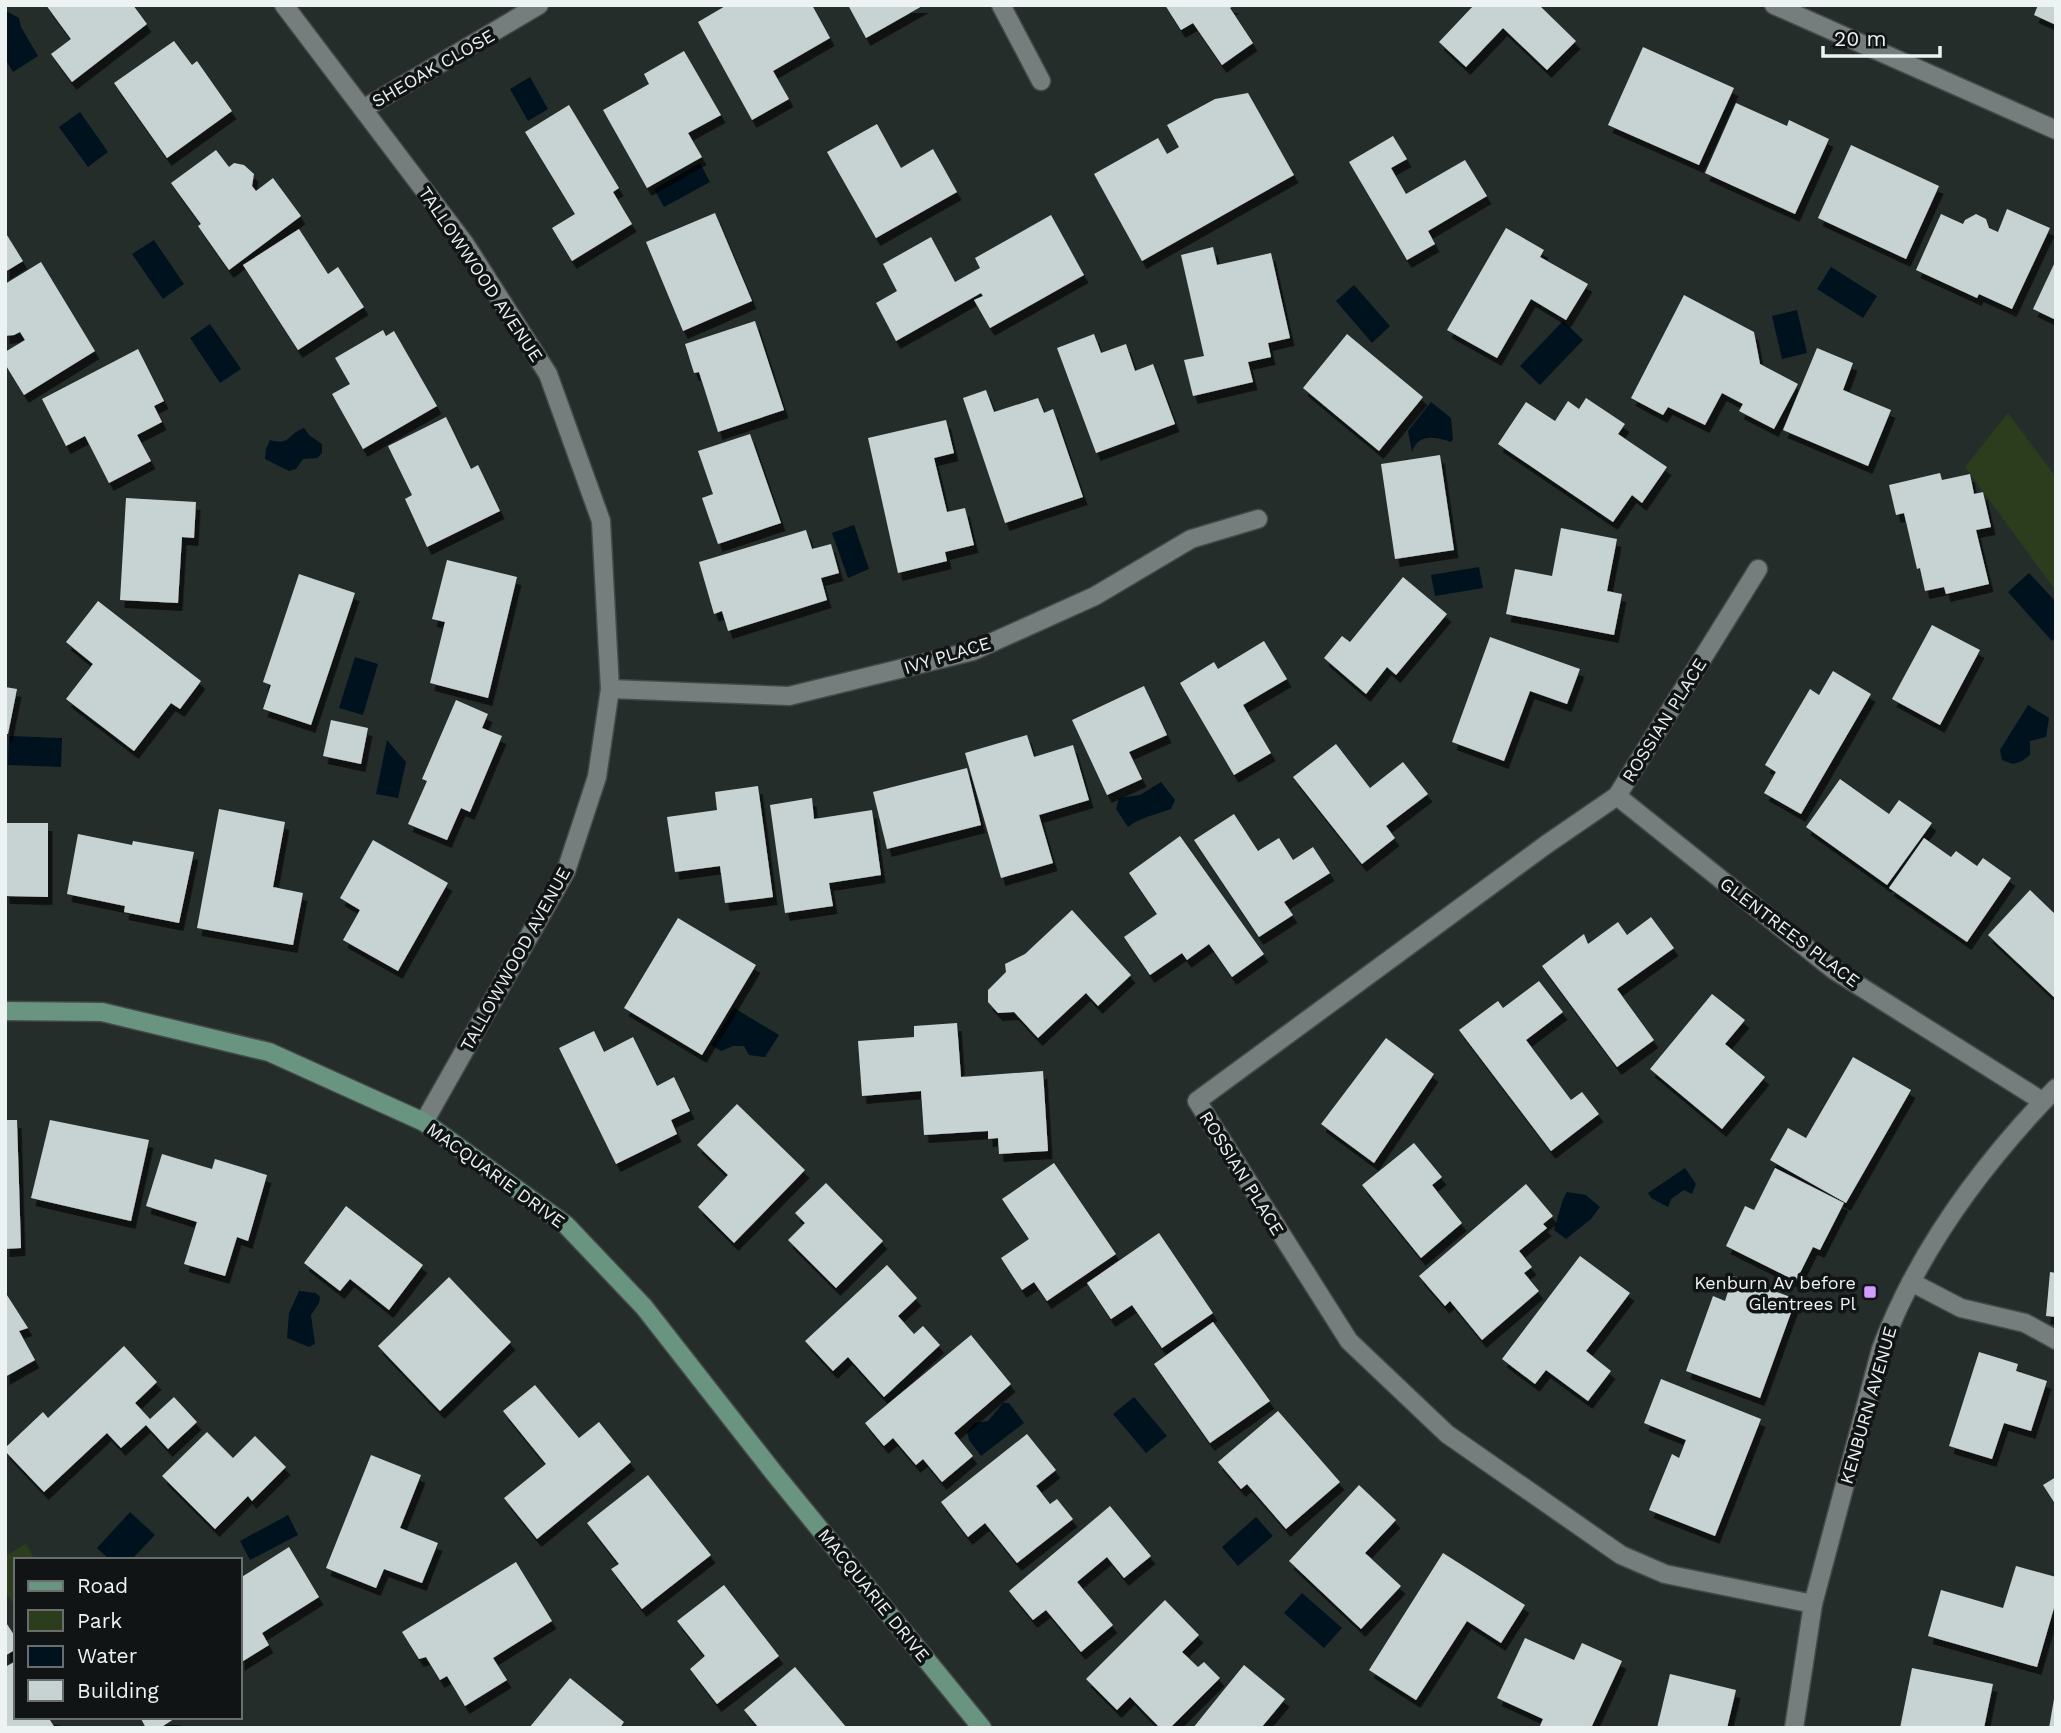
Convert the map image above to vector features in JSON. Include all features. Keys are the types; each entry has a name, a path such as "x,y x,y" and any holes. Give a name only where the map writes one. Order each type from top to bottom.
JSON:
{"main road":[{"name":"MACQUARIE DRIVE","path":"5,1011 102,1012 269,1052 424,1122 566,1225 644,1307 782,1483 982,1728"}],"street":[{"name":"TALLOWWOOD AVENUE","path":"284,5 465,244 548,373 601,522 610,689 597,777 566,872 424,1122"},
{"name":"SHEOAK CLOSE","path":"363,109 539,5"},
{"path":"1001,5 1041,81"},
{"path":"1774,5 2056,130"},
{"name":"IVY PLACE","path":"610,689 789,696 973,651 1095,596 1191,539 1258,519"},
{"name":"ROSSIAN PLACE","path":"1758,569 1617,796 1547,844 1197,1101 1349,1341 1447,1434 1621,1555 1665,1574 1813,1604"},
{"name":"GLENTREES PLACE","path":"1617,796 1834,970 2042,1101"},
{"name":"KENBURN AVENUE","path":"1794,1728 1813,1604 1881,1349 1895,1310 1977,1178 2056,1087"},
{"path":"1911,1282 1961,1308 2025,1323 2056,1340"}],"green space":[{"path":"2008,413 2056,477 2056,591 1965,467"},
{"path":"26,1544 34,1558 14,1558 14,1606 5,1590 5,1556"}],"water":[{"path":"6,11 19,18 21,27 38,56 13,72 5,59"},
{"path":"530,77 548,109 528,121 510,89"},
{"path":"80,112 108,152 88,167 59,127"},
{"path":"700,163 710,182 664,207 654,189"},
{"path":"154,240 184,284 163,299 132,254"},
{"path":"1831,267 1877,296 1863,318 1817,289"},
{"path":"1354,285 1390,326 1372,343 1336,301"},
{"path":"1797,310 1807,353 1782,359 1772,316"},
{"path":"1563,321 1583,340 1540,385 1520,366"},
{"path":"210,324 241,369 220,383 190,338"},
{"path":"1431,402 1451,418 1453,439 1451,442 1434,438 1423,439 1412,452 1408,431"},
{"path":"304,428 322,444 322,453 317,458 303,459 296,469 289,471 265,459 270,440 282,442"},
{"path":"854,525 869,569 848,578 832,533"},
{"path":"1479,567 1483,588 1435,596 1431,575"},
{"path":"2029,573 2056,602 2056,637 2052,641 2008,592"},
{"path":"355,657 378,664 363,715 339,708"},
{"path":"2028,705 2049,718 2046,737 2030,741 2030,755 2013,764 2002,760 2000,750"},
{"path":"9,736 62,738 61,767 8,765"},
{"path":"387,740 406,762 398,798 376,794"},
{"path":"1161,782 1175,800 1171,809 1143,818 1128,827 1116,809 1119,798 1140,795"},
{"path":"734,1008 779,1035 765,1057 749,1055 744,1046 733,1046 721,1051 711,1045"},
{"path":"1685,1168 1696,1184 1692,1194 1684,1190 1671,1199 1668,1207 1651,1198 1648,1193"},
{"path":"1567,1192 1586,1195 1600,1207 1591,1219 1566,1239 1554,1230"},
{"path":"299,1291 316,1293 320,1297 311,1315 315,1344 309,1347 287,1338 289,1313"},
{"path":"1134,1397 1167,1436 1146,1453 1113,1414"},
{"path":"1003,1403 1009,1403 1024,1423 981,1456 969,1440 967,1432 974,1423 988,1421"},
{"path":"130,1512 155,1535 133,1558 108,1558 97,1548"},
{"path":"288,1515 298,1535 250,1560 240,1541"},
{"path":"1256,1517 1273,1536 1238,1566 1222,1547"},
{"path":"1302,1593 1342,1628 1324,1648 1284,1613"}],"building":[{"path":"46,5 133,5 147,24 72,82 51,54 71,39"},
{"path":"727,5 812,5 830,38 773,71 789,99 752,120 698,22"},
{"path":"848,5 924,5 866,38"},
{"path":"1165,5 1235,5 1230,8 1253,43 1222,65 1193,23 1181,30"},
{"path":"1474,5 1539,5 1576,41 1547,70 1503,28 1466,67 1439,42"},
{"path":"2038,5 2056,5 2056,25 2034,15"},
{"path":"174,41 192,65 197,61 232,111 167,158 114,83"},
{"path":"1643,47 1734,88 1699,165 1608,125"},
{"path":"684,51 721,115 688,133 702,157 647,188 603,110 649,84 644,74"},
{"path":"1248,93 1294,175 1142,261 1094,174 1158,138 1167,154 1179,147 1167,125 1215,99"},
{"path":"1736,103 1787,126 1789,120 1829,139 1795,214 1705,173"},
{"path":"569,105 619,188 613,192 632,224 572,261 552,228 575,214 525,132"},
{"path":"877,124 901,168 933,149 957,192 876,238 827,152"},
{"path":"1393,136 1407,159 1391,168 1406,194 1465,160 1487,196 1428,231 1435,244 1407,260 1349,162"},
{"path":"1851,145 1939,186 1906,259 1818,218"},
{"path":"216,150 229,167 234,163 244,165 254,174 252,186 256,191 273,178 301,216 229,270 198,226 201,224 171,183"},
{"path":"2007,209 2050,228 2012,309 1979,294 1977,298 1916,270 1941,214 1963,224 1976,214 1986,219 1989,228 1998,232"},
{"path":"715,213 752,301 683,331 646,242"},
{"path":"1051,215 1084,275 990,328 974,300 983,296 981,293 896,341 876,303 897,291 883,264 931,237 955,282 980,268 975,258"},
{"path":"1506,228 1544,250 1540,257 1588,284 1566,320 1531,299 1497,358 1447,330"},
{"path":"299,229 328,274 338,267 364,307 298,350 243,265"},
{"path":"5,232 23,261 5,272"},
{"path":"1213,247 1217,265 1271,253 1290,338 1268,343 1271,357 1248,362 1253,382 1193,396 1184,360 1204,356 1181,255"},
{"path":"2056,260 2056,320 2033,309"},
{"path":"41,262 95,351 24,395 5,364 5,352 25,340 20,332 5,336 5,284"},
{"path":"1684,295 1754,332 1760,364 1798,384 1774,429 1739,411 1743,404 1722,393 1705,425 1668,407 1663,415 1631,398"},
{"path":"755,321 784,410 718,432 699,372 694,373 685,344"},
{"path":"383,330 386,336 394,331 437,406 363,449 332,394 350,384 335,358"},
{"path":"1094,334 1101,353 1126,344 1135,371 1153,364 1175,424 1096,453 1057,348"},
{"path":"1347,334 1423,397 1379,451 1303,388"},
{"path":"1817,348 1853,363 1843,390 1891,410 1868,466 1783,430"},
{"path":"138,349 164,401 154,406 162,422 137,435 151,461 109,483 85,436 66,446 42,399"},
{"path":"986,390 994,412 1038,398 1044,413 1053,409 1083,497 1005,523 963,398"},
{"path":"1586,398 1625,424 1618,434 1667,467 1642,503 1632,495 1613,522 1498,444 1526,402 1555,421 1568,401 1579,409"},
{"path":"446,417 471,469 478,465 500,511 427,547 405,499 412,495 388,446"},
{"path":"946,420 954,453 934,458 947,512 965,508 974,545 945,552 947,561 898,573 868,438"},
{"path":"750,434 781,523 718,544 702,498 713,494 698,451"},
{"path":"1440,455 1454,550 1395,559 1381,464"},
{"path":"1940,473 1942,480 1970,474 1974,494 1983,492 1991,527 1976,530 1989,584 1946,594 1944,587 1925,591 1904,513 1896,515 1889,485"},
{"path":"126,498 196,502 194,538 182,537 178,603 120,600"},
{"path":"1561,528 1617,539 1607,591 1622,594 1614,635 1506,614 1515,569 1552,576"},
{"path":"806,530 812,549 831,544 839,573 821,578 827,600 728,631 722,611 714,614 699,562"},
{"path":"447,560 517,577 488,698 430,683 445,622 432,619"},
{"path":"299,574 355,593 311,725 263,709 271,685 263,682"},
{"path":"1403,577 1447,614 1396,675 1387,667 1366,694 1324,658 1342,636 1350,642"},
{"path":"98,601 201,681 180,709 171,703 134,751 66,699 93,664 66,642"},
{"path":"1932,625 1980,650 1940,725 1892,699"},
{"path":"1490,637 1580,669 1567,704 1530,691 1504,761 1452,742"},
{"path":"1264,641 1287,679 1243,705 1271,753 1234,775 1180,683 1214,662 1218,669"},
{"path":"1833,671 1871,694 1801,814 1764,793 1776,772 1765,765 1810,689 1819,695"},
{"path":"1144,686 1167,735 1129,752 1142,779 1107,795 1072,720"},
{"path":"5,687 17,689 8,734 5,734"},
{"path":"456,700 488,714 482,728 502,736 470,812 461,808 447,840 408,824 427,781 422,779"},
{"path":"331,720 368,728 361,764 323,756"},
{"path":"1027,735 1034,757 1073,745 1089,800 1039,815 1053,863 1001,878 965,753"},
{"path":"1336,744 1370,788 1403,762 1428,794 1386,826 1395,838 1362,864 1293,777"},
{"path":"967,768 981,825 887,849 873,792"},
{"path":"1840,779 1889,814 1899,800 1932,823 1887,885 1806,827"},
{"path":"758,786 773,897 725,903 720,866 675,872 667,817 717,810 715,792"},
{"path":"812,798 814,819 872,810 881,875 829,883 833,906 785,913 770,805"},
{"path":"219,809 285,822 273,887 303,893 293,945 197,928"},
{"path":"1234,814 1258,851 1279,838 1293,860 1313,847 1330,873 1284,902 1293,915 1259,937 1194,840"},
{"path":"5,823 48,823 48,897 5,896"},
{"path":"78,834 132,845 133,841 194,852 179,923 124,912 125,906 67,894"},
{"path":"1180,836 1264,954 1232,977 1209,944 1187,960 1182,953 1150,975 1124,937 1157,914 1129,873"},
{"path":"1924,838 1951,857 1956,851 1977,866 1983,858 2011,878 1967,942 1889,888"},
{"path":"373,840 448,883 398,971 343,940 360,910 340,898"},
{"path":"2030,890 2056,915 2056,999 1988,935"},
{"path":"1072,910 1131,975 1098,1006 1086,993 1038,1038 1014,1012 998,1013 988,1002 988,990 1006,972 1005,964 1025,954"},
{"path":"1651,917 1674,948 1617,989 1654,1040 1617,1067 1542,966 1584,934 1588,944 1618,922 1627,935"},
{"path":"678,918 756,965 702,1055 624,1008"},
{"path":"1539,981 1563,1012 1526,1040 1571,1100 1582,1092 1599,1114 1551,1151 1459,1030 1498,1001 1503,1008"},
{"path":"1712,994 1745,1020 1725,1044 1765,1077 1722,1129 1650,1069"},
{"path":"957,1023 961,1077 1043,1071 1048,1151 999,1154 998,1138 988,1139 988,1131 924,1135 921,1091 862,1096 858,1041 914,1037 914,1026"},
{"path":"594,1031 604,1052 633,1037 657,1086 674,1077 690,1111 671,1120 677,1134 616,1164 559,1048"},
{"path":"1386,1038 1434,1074 1374,1163 1321,1124"},
{"path":"1853,1057 1911,1090 1846,1203 1770,1160 1788,1128 1806,1138"},
{"path":"737,1104 805,1170 734,1243 698,1207 728,1175 697,1145"},
{"path":"5,1120 17,1120 21,1248 5,1249"},
{"path":"50,1120 149,1140 131,1221 31,1198"},
{"path":"1414,1143 1442,1177 1432,1185 1462,1223 1421,1258 1362,1185"},
{"path":"162,1154 212,1169 215,1159 267,1175 248,1241 237,1237 225,1276 184,1264 197,1222 146,1206"},
{"path":"1054,1163 1116,1254 1047,1301 1034,1282 1022,1290 1001,1258 1029,1239 1002,1199"},
{"path":"1775,1168 1844,1203 1820,1250 1813,1247 1796,1281 1726,1246 1745,1206 1754,1210"},
{"path":"826,1183 883,1241 836,1288 788,1240 805,1223 795,1213"},
{"path":"1526,1184 1553,1216 1543,1224 1547,1228 1519,1251 1532,1267 1524,1273 1539,1291 1482,1340 1450,1301 1445,1306 1419,1276"},
{"path":"346,1206 423,1265 389,1310 350,1279 340,1291 304,1263"},
{"path":"1159,1233 1213,1313 1162,1348 1132,1305 1111,1319 1087,1283"},
{"path":"1580,1256 1630,1293 1586,1351 1611,1371 1588,1401 1546,1370 1535,1384 1502,1359"},
{"path":"887,1265 917,1298 898,1316 914,1334 923,1326 940,1345 884,1397 848,1357 833,1371 805,1341"},
{"path":"2050,1272 2056,1273 2056,1317 2046,1316"},
{"path":"1733,1276 1796,1299 1760,1398 1686,1371 1713,1296 1725,1301"},
{"path":"449,1277 511,1342 440,1411 378,1346"},
{"path":"5,1292 28,1328 19,1331 35,1360 5,1377"},
{"path":"1213,1322 1270,1401 1210,1443 1154,1364"},
{"path":"971,1335 1011,1384 954,1433 973,1456 942,1482 923,1459 916,1465 893,1438 884,1446 865,1423"},
{"path":"124,1346 157,1382 135,1403 150,1419 174,1397 197,1422 168,1449 146,1425 121,1448 107,1433 44,1492 5,1448 43,1412 48,1418"},
{"path":"1979,1352 2018,1364 2016,1371 2047,1381 2031,1431 2004,1423 1992,1459 1949,1446"},
{"path":"1661,1379 1761,1419 1715,1536 1649,1510 1672,1454 1679,1458 1686,1440 1644,1423"},
{"path":"535,1385 579,1438 599,1422 631,1462 537,1539 504,1498 546,1464 503,1411"},
{"path":"1278,1411 1340,1482 1286,1529 1247,1484 1241,1489 1218,1462"},
{"path":"207,1432 233,1458 255,1436 286,1467 252,1501 248,1496 215,1529 162,1476"},
{"path":"1027,1434 1056,1470 1036,1486 1050,1504 1057,1499 1073,1519 1017,1563 985,1523 968,1537 941,1502"},
{"path":"371,1455 421,1475 400,1528 438,1543 422,1583 384,1569 376,1588 326,1568"},
{"path":"648,1475 711,1555 642,1609 611,1569 619,1564 587,1523"},
{"path":"2056,1477 2056,1505 2043,1485"},
{"path":"1359,1485 1396,1520 1365,1553 1401,1586 1361,1629 1289,1561"},
{"path":"1110,1506 1151,1556 1124,1578 1107,1557 1077,1582 1113,1625 1081,1652 1046,1610 1033,1620 1009,1591"},
{"path":"289,1547 319,1597 262,1633 269,1645 242,1662 242,1577"},
{"path":"1443,1553 1525,1605 1501,1643 1467,1621 1416,1700 1369,1670"},
{"path":"516,1562 552,1621 493,1658 507,1680 465,1706 447,1676 440,1680 426,1657 419,1659 402,1632"},
{"path":"2016,1566 2056,1577 2056,1601 2037,1667 1928,1636 1941,1590 2003,1608"},
{"path":"724,1585 779,1656 717,1704 690,1669 705,1656 677,1621"},
{"path":"1165,1600 1199,1635 1182,1652 1198,1667 1204,1662 1220,1678 1170,1728 1160,1728 1130,1697 1117,1710 1086,1679"},
{"path":"5,1621 14,1635 14,1650 5,1656"},
{"path":"1525,1638 1574,1660 1582,1643 1622,1661 1591,1728 1539,1728 1543,1719 1497,1698"},
{"path":"14,1662 14,1719 52,1719 50,1720 55,1728 5,1728 5,1667"},
{"path":"1244,1665 1285,1699 1261,1728 1193,1728"},
{"path":"795,1667 847,1728 759,1728 744,1710"},
{"path":"1912,1668 1993,1684 1984,1728 1900,1728"},
{"path":"1670,1674 1736,1690 1727,1728 1657,1728"},
{"path":"570,1678 624,1722 620,1728 529,1728"},
{"path":"2054,1699 2056,1728 2049,1728"},
{"path":"141,1719 174,1719 160,1728 146,1728"}],"place":[{"name":"Kenburn Av before Glentrees Pl","path":"1870,1292"}]}
